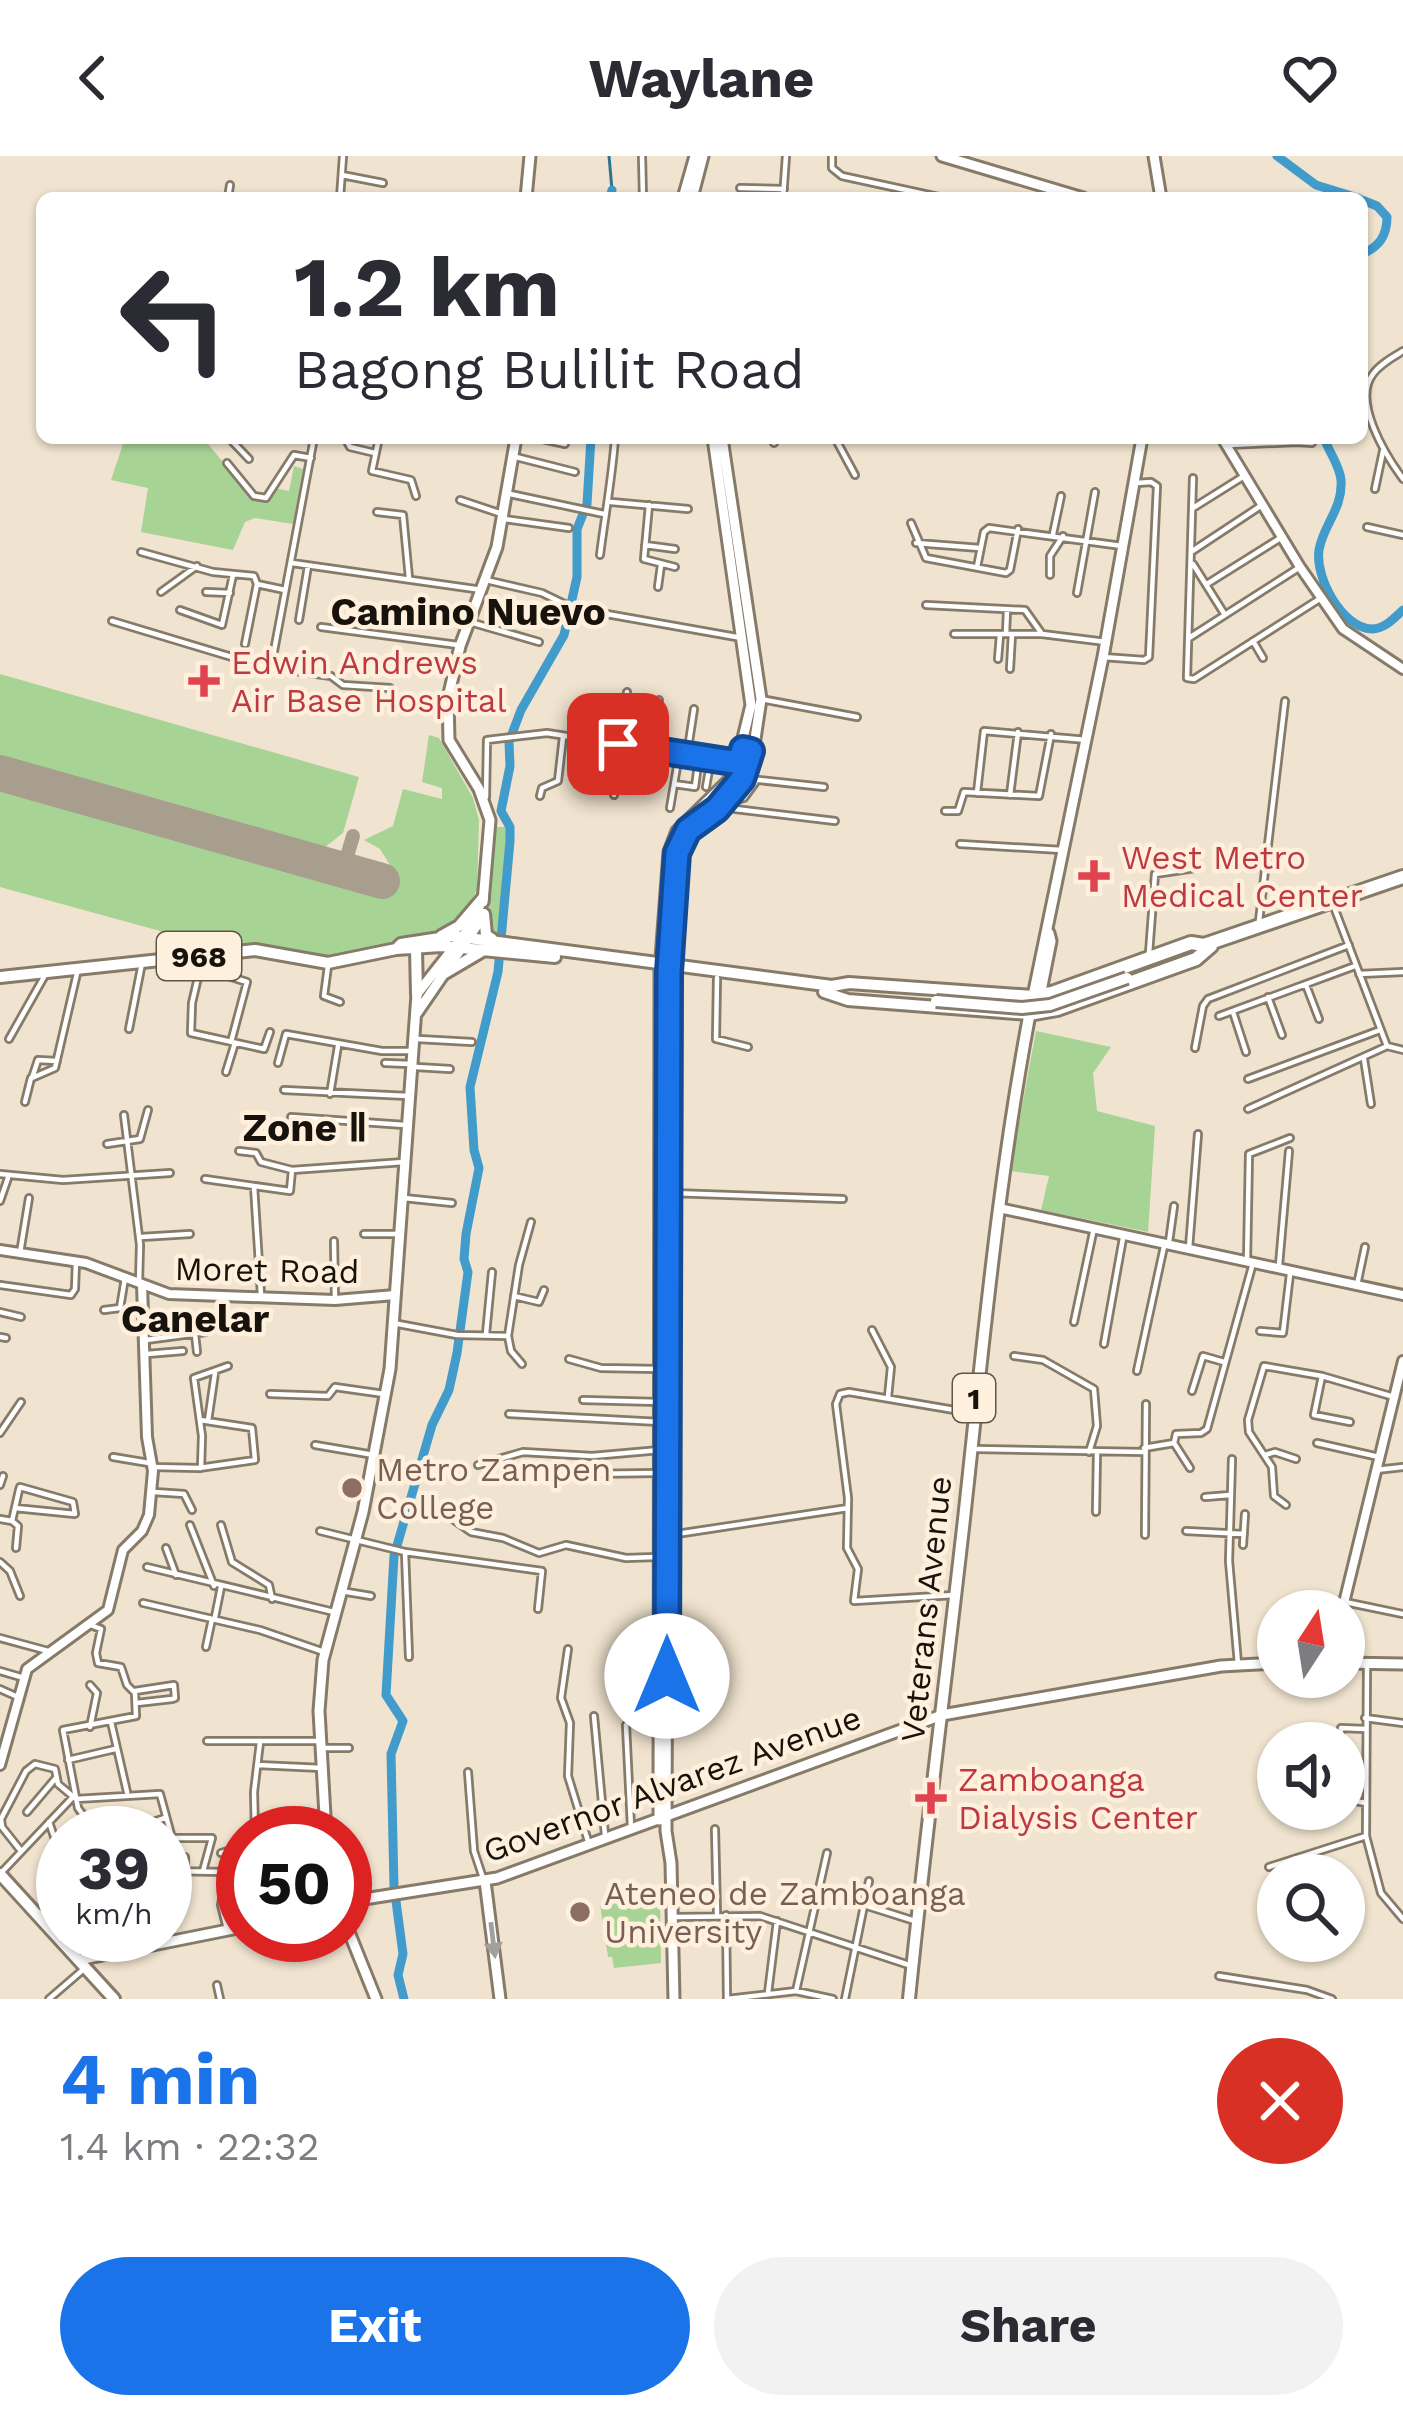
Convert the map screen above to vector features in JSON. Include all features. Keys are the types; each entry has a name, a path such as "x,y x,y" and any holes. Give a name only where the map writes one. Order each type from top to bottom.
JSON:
{"highway":[{"path":"1036,996 1196,958 1204,947 1403,877"},
{"path":"1033,1013 1090,997 1148,958 1191,943 1204,947"},
{"path":"1085,981 1090,997"},
{"path":"1059,991 1065,1006"}],"main road":[{"path":"527,192 530,156"},
{"path":"690,192 699,156"},
{"path":"942,156 1051,192"},
{"path":"1154,156 1160,192"},
{"path":"414,1018 446,973 483,898 490,839 486,803 447,732 447,714 460,646 504,517 516,444"},
{"path":"665,968 677,853 688,830 732,797 757,705 719,444"},
{"path":"1036,996 1051,941 1048,933 1141,444"},
{"path":"674,1999 664,1823 665,868 673,840 739,772"},
{"path":"446,973 496,947 486,935 483,898"},
{"path":"437,938 459,926 483,898"},
{"path":"417,994 484,914"},
{"name":"968","path":"396,949 437,938 832,989 848,1000 1033,1013"},
{"name":"968","path":"0,977 254,950 328,963 463,942"},
{"path":"324,1806 319,1700 324,1652 375,1455 393,1323 417,994 416,949"},
{"name":"968","path":"665,968 832,989 849,983 1036,996"},
{"path":"832,989 1022,1008 1050,1006 1120,977"},
{"path":"950,1008 952,992"},
{"path":"979,1010 980,994"},
{"path":"1007,1012 1008,996"},
{"name":"1","path":"1033,1013 1036,996"},
{"name":"Veterans Avenue","path":"908,1999 972,1413 999,1208 1033,1013"},
{"path":"662,1560 668,1536 660,1450 659,1369 664,1345"},
{"name":"Governor Alvarez Avenue","path":"372,1898 484,1881 631,1828 664,1823 942,1715 1257,1664"},
{"path":"1365,1664 1403,1664"},
{"path":"0,1874 36,1914"},
{"path":"484,1881 500,1999"},
{"path":"88,1962 81,1964 113,1999"},
{"path":"361,1962 376,1999"}],"street":[{"path":"341,192 343,156"},
{"path":"642,156 643,192"},
{"path":"784,192 786,156"},
{"path":"832,156 832,168 842,176 916,192"},
{"path":"342,175 383,183"},
{"path":"228,192 230,185"},
{"path":"740,188 784,189"},
{"path":"1368,382 1403,350"},
{"path":"1368,393 1372,425 1383,451 1403,478"},
{"path":"236,444 249,459"},
{"path":"271,668 313,444"},
{"path":"348,444 376,453"},
{"path":"378,444 373,472 411,480 416,496"},
{"path":"600,555 604,514 611,502 615,444"},
{"path":"838,444 854,475"},
{"path":"1227,444 1300,567 1348,634 1403,669"},
{"path":"1375,489 1383,451"},
{"path":"227,463 254,496 266,498 294,455 311,458"},
{"path":"515,457 574,472"},
{"path":"1192,508 1244,476"},
{"path":"1193,478 1186,676 1192,680 1321,598"},
{"path":"1103,657 1150,657 1157,486 1135,483"},
{"path":"1077,593 1095,492"},
{"path":"509,494 604,514"},
{"path":"1053,534 1061,496"},
{"path":"460,500 504,517 569,528"},
{"path":"611,502 688,509"},
{"path":"649,505 644,559 675,567"},
{"path":"1191,556 1262,506"},
{"path":"377,512 403,514 409,578"},
{"path":"911,523 926,558 1009,572 1018,529"},
{"path":"1367,527 1403,535"},
{"path":"976,567 986,530 1018,529 1122,546"},
{"path":"1049,575 1052,549 1063,536"},
{"path":"1207,584 1282,537"},
{"path":"916,542 980,548"},
{"path":"645,544 675,549"},
{"path":"141,552 213,572 254,575 257,584 244,644"},
{"path":"1191,556 1225,615"},
{"path":"291,562 542,593 573,608 748,638"},
{"path":"658,587 661,565"},
{"path":"161,592 196,566"},
{"path":"298,620 308,566"},
{"path":"1187,639 1300,567"},
{"path":"180,610 222,625 234,572"},
{"path":"257,584 285,590"},
{"path":"206,592 230,592"},
{"path":"926,605 1027,611 1042,634"},
{"path":"1007,609 1010,669"},
{"path":"112,621 271,668 331,676 343,685 390,688"},
{"path":"469,622 539,642"},
{"path":"320,626 460,646"},
{"path":"954,634 1042,634 1106,642"},
{"path":"998,659 1006,634"},
{"path":"1253,641 1263,658"},
{"path":"614,795 627,692"},
{"path":"652,750 659,700"},
{"path":"1253,929 1285,701"},
{"path":"757,705 857,717"},
{"path":"670,808 694,709"},
{"path":"977,793 984,731 1087,740"},
{"path":"1010,795 1018,732"},
{"path":"486,803 489,739 528,733 715,759 756,782 824,787"},
{"path":"945,811 958,811 962,793 1041,794 1051,734"},
{"path":"540,796 542,788 556,784 563,737"},
{"path":"577,784 586,740"},
{"path":"674,784 694,787 699,757"},
{"path":"460,759 486,759"},
{"path":"706,787 715,759"},
{"path":"756,782 744,798 732,797 735,809 835,821"},
{"path":"960,844 1064,851"},
{"path":"1148,958 1154,874 1196,868"},
{"path":"1332,901 1387,1046"},
{"path":"1195,1048 1208,999 1348,945"},
{"path":"223,953 225,975 248,982 226,1072"},
{"path":"202,956 190,1031 264,1049 270,1031"},
{"path":"129,1029 142,963"},
{"path":"328,963 324,996 340,1002"},
{"path":"54,1078 77,970"},
{"path":"1219,1016 1358,970 1403,972"},
{"path":"9,1039 46,972"},
{"path":"717,978 716,1039 748,1047"},
{"path":"1306,984 1319,1019"},
{"path":"1268,997 1282,1035"},
{"path":"1233,1010 1246,1052"},
{"path":"1248,1079 1380,1030"},
{"path":"278,1063 286,1034 411,1051"},
{"path":"412,1038 472,1042"},
{"path":"330,1094 338,1044"},
{"path":"1248,1109 1387,1046 1403,1050"},
{"path":"1364,1059 1371,1104"},
{"path":"25,1102 38,1060 56,1064"},
{"path":"385,1063 450,1069"},
{"path":"32,1078 56,1064"},
{"path":"284,1090 408,1096"},
{"path":"107,1144 142,1137 148,1110"},
{"path":"0,1766 27,1670 111,1606 122,1554 145,1526 152,1492 139,1237 124,1115"},
{"path":"291,1117 406,1125"},
{"path":"1189,1248 1198,1135"},
{"path":"1190,1468 1174,1443 1176,1434 1205,1432 1250,1262 1249,1154 1290,1138"},
{"path":"239,1151 256,1153 261,1162 292,1170 404,1162"},
{"path":"1279,1268 1289,1151"},
{"path":"206,1179 290,1191 292,1170"},
{"path":"0,1174 63,1180 170,1173"},
{"path":"0,1201 9,1176"},
{"path":"254,1186 261,1296"},
{"path":"664,1193 843,1199"},
{"path":"401,1197 452,1203"},
{"path":"20,1253 29,1198"},
{"path":"1137,1371 1174,1206"},
{"path":"999,1208 1403,1295"},
{"path":"522,1364 511,1351 508,1336 531,1222"},
{"path":"1074,1322 1094,1226"},
{"path":"1104,1344 1124,1232"},
{"path":"139,1237 190,1234"},
{"path":"364,1234 399,1234"},
{"path":"334,1241 335,1300"},
{"path":"1357,1285 1365,1247"},
{"name":"Moret Road","path":"0,1250 76,1261 169,1294 335,1300 395,1295"},
{"path":"0,1285 71,1295 76,1261"},
{"path":"1260,1331 1283,1333 1290,1270"},
{"path":"487,1334 492,1272"},
{"path":"104,1310 119,1309 125,1278"},
{"path":"514,1296 539,1301 544,1289"},
{"path":"0,1312 21,1317"},
{"path":"393,1323 459,1335 508,1336"},
{"path":"872,1330 891,1367 888,1398"},
{"path":"142,1340 206,1332"},
{"path":"195,1333 197,1352"},
{"path":"146,1354 183,1351"},
{"path":"1015,1355 1042,1360 1094,1389 1096,1512"},
{"path":"1192,1391 1203,1356 1224,1361"},
{"path":"569,1359 602,1368 659,1369"},
{"path":"1347,1590 1403,1360"},
{"path":"204,1421 194,1378 228,1366"},
{"path":"1286,1505 1274,1496 1272,1467 1251,1438 1248,1420 1264,1366 1322,1376 1394,1397"},
{"path":"201,1468 204,1421 216,1371"},
{"path":"1322,1376 1314,1415 1350,1422"},
{"path":"270,1394 328,1396 335,1388 385,1394"},
{"path":"955,1595 854,1601 859,1570 848,1548 837,1398 848,1392 972,1413"},
{"path":"583,1400 659,1402"},
{"path":"0,1433 20,1402"},
{"path":"1145,1534 1146,1404"},
{"path":"509,1414 660,1422"},
{"path":"113,1456 152,1466 201,1468 254,1460 255,1431 204,1421"},
{"path":"970,1449 1093,1452 1144,1450 1174,1443"},
{"path":"1317,1443 1379,1457"},
{"path":"315,1445 375,1455"},
{"path":"478,1465 523,1452 592,1456 660,1450"},
{"path":"1265,1455 1275,1452 1296,1459"},
{"path":"1232,1460 1229,1533 1238,1664"},
{"path":"1376,1469 1403,1467"},
{"path":"580,1474 664,1473"},
{"path":"0,1485 3,1476"},
{"path":"13,1521 15,1508 22,1487 73,1502 76,1514 15,1508"},
{"path":"152,1492 184,1494 192,1510"},
{"path":"1205,1497 1230,1495"},
{"path":"434,1504 472,1532 503,1538 538,1553 566,1545 662,1560"},
{"path":"668,1536 848,1508"},
{"path":"1243,1545 1245,1514"},
{"path":"0,1519 18,1526 16,1547"},
{"path":"221,1525 232,1562 269,1586 272,1598"},
{"path":"190,1526 217,1587 206,1647"},
{"path":"320,1531 405,1552 542,1571 538,1609"},
{"path":"1186,1531 1244,1534"},
{"path":"166,1548 176,1576"},
{"path":"405,1552 410,1658"},
{"path":"0,1562 10,1571 20,1596"},
{"path":"147,1568 334,1612"},
{"path":"340,1591 370,1596"},
{"path":"143,1603 324,1652"},
{"path":"1365,1609 1403,1614"},
{"path":"74,1798 63,1730 136,1716 137,1703 121,1666 98,1663 101,1629 86,1623"},
{"path":"0,1638 48,1651"},
{"path":"568,1649 561,1698 570,1723 568,1776 589,1844"},
{"path":"1365,1722 1368,1664"},
{"path":"0,1671 24,1678"},
{"path":"90,1685 97,1693 90,1727"},
{"path":"134,1691 174,1685 175,1698 137,1703"},
{"path":"0,1689 21,1698"},
{"path":"594,1716 606,1838"},
{"path":"1365,1718 1403,1723"},
{"path":"111,1722 128,1795"},
{"path":"626,1725 631,1828"},
{"path":"1365,1729 1366,1836 1381,1893 1403,1919"},
{"path":"207,1741 350,1748"},
{"path":"254,1806 260,1742"},
{"path":"55,1769 68,1758 118,1749"},
{"path":"258,1765 322,1768"},
{"path":"22,1852 2,1827 2,1816 28,1768 55,1769"},
{"path":"55,1769 59,1786 79,1806"},
{"path":"468,1772 474,1851 484,1881"},
{"path":"27,1812 57,1777"},
{"path":"66,1806 74,1798 160,1794 162,1806"},
{"path":"716,1829 717,1915"},
{"path":"0,1874 36,1836"},
{"path":"1310,1854 1366,1836"},
{"path":"192,1838 212,1838 203,1870"},
{"path":"796,1991 826,1853"},
{"path":"192,1870 216,1871"},
{"path":"845,1999 869,1881"},
{"path":"818,1891 918,1922"},
{"path":"1393,1906 1403,1899"},
{"path":"726,1915 727,1999 796,1991 833,1999"},
{"path":"672,1917 752,1915 912,1966"},
{"path":"768,1993 777,1922"},
{"path":"50,1999 81,1964"},
{"path":"1219,1976 1307,1990 1332,1999"},
{"path":"217,1985 220,1999"}],"green space":[{"path":"123,444 208,444 252,497 266,500 274,488 289,491 294,466 303,469 293,524 255,518 245,522 233,550 141,532 148,488 111,480"},
{"path":"0,674 359,777 343,833 325,847 0,755"},
{"path":"429,735 439,738 473,798 479,820 477,890 464,916 442,933 327,956 259,944 222,948 0,887 0,790 380,896 390,865 380,849 364,840 393,826 403,789 442,799 442,788 422,782"},
{"path":"492,827 508,827 499,934 489,929"},
{"path":"1036,1031 1111,1047 1093,1073 1097,1111 1155,1126 1148,1232 1041,1210 1049,1176 1010,1171"},
{"path":"660,1897 661,1963 614,1968 600,1904"}],"waterway":[{"path":"609,156 612,190"},
{"path":"1277,156 1316,185 1339,192"},
{"path":"1368,202 1387,217 1381,240 1368,251"},
{"path":"404,1999 398,1975 403,1954 394,1886 391,1754 403,1721 386,1695 394,1556 457,1353 468,1272 466,1234 479,1168 470,1087 498,972 510,841 510,827 501,811 510,766 509,742 521,710 564,635 577,577 577,529 587,504 591,444"},
{"path":"1327,444 1341,480 1339,500 1319,550 1326,587 1341,611 1361,626 1381,627 1403,610"}],"taxiway":[{"path":"343,870 353,836"},
{"path":"346,871 380,869 370,886 353,873"}],"runway":[{"path":"0,773 382,881"}],"place":[{"name":"Edwin Andrews Air Base Hospital","path":"204,681"},
{"name":"West Metro Medical Center","path":"1094,876"},
{"name":"Metro Zampen College","path":"352,1488"},
{"name":"Zamboanga Dialysis Center","path":"931,1798"},
{"name":"Ateneo de Zamboanga University","path":"580,1912"}],"district":[{"name":"Camino Nuevo","path":"468,611"},
{"name":"Zone Ⅱ","path":"305,1127"},
{"name":"Canelar","path":"195,1318"}],"route":[{"path":"618,744 739,763 743,749 751,751 742,779 717,809 688,830 674,860 669,972 667,1676"}]}
